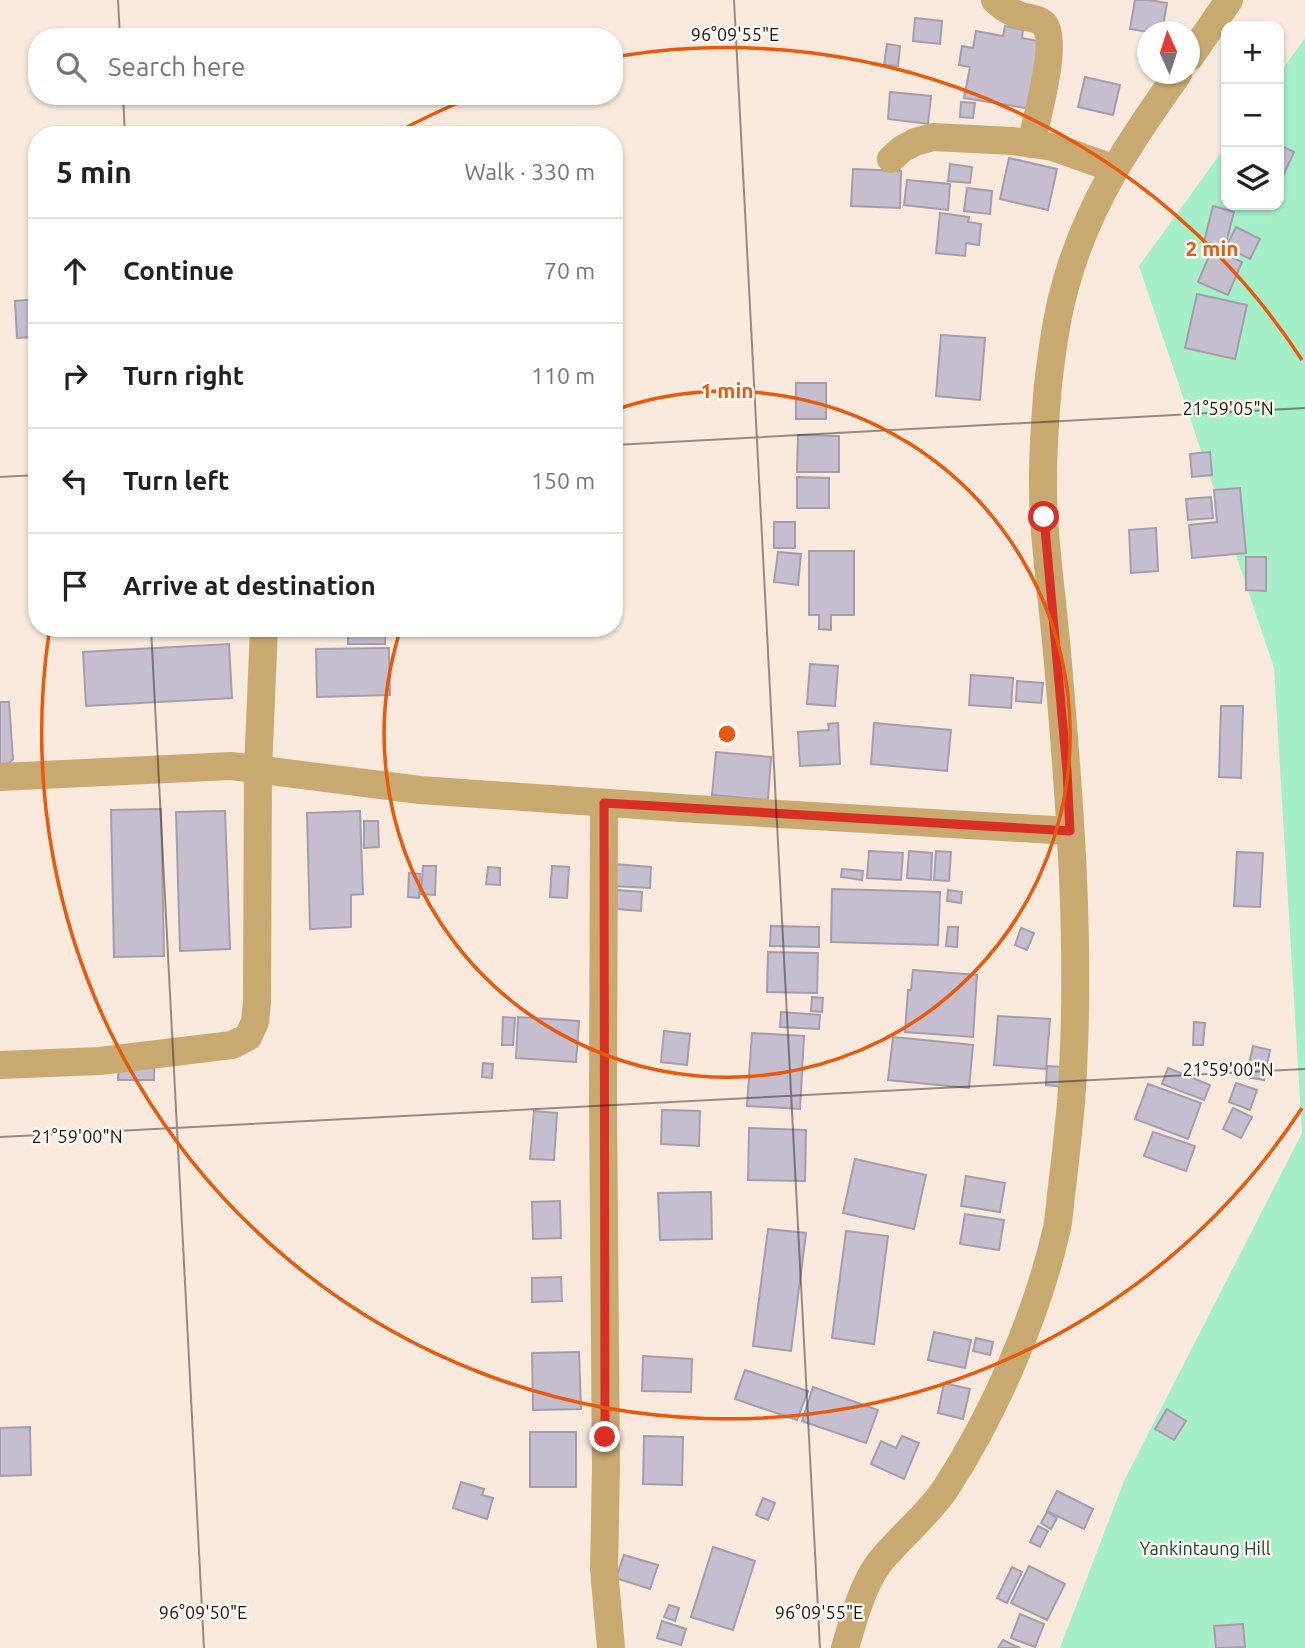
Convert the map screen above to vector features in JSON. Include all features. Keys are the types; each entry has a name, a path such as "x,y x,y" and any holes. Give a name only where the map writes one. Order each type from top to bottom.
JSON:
{"street":[{"path":"995,0 1003,8 1019,16 1041,22 1048,33 1048,67 1031,144"},
{"path":"1200,41 1229,0"},
{"path":"845,1648 858,1604 876,1567 943,1492 986,1418 1019,1348 1039,1292 1057,1226 1074,1063 1075,932 1064,732 1044,517 1043,440 1056,325 1082,236 1096,202 1128,146 1171,84"},
{"path":"891,159 915,142 933,137 1013,141 1053,147 1115,169"},
{"path":"0,1066 100,1061 232,1045 248,1037 255,1022 257,1002 258,770 264,637"},
{"path":"0,777 231,766 420,790 1070,831"},
{"path":"604,803 604,1569 611,1648"}],"green space":[{"name":"Yankintaung Hill","path":"1305,38 1305,1648 1060,1648 1124,1481 1302,1133 1274,668 1139,266 1221,153 1221,210 1284,210 1284,67"}],"building":[{"path":"1135,0 1167,3 1164,21 1137,21 1137,30 1130,29"},
{"path":"915,18 942,21 940,44 913,41"},
{"path":"1005,26 1023,30 1022,38 1043,42 1032,109 964,98 970,67 959,65 962,46 973,48 976,31 1003,36"},
{"path":"887,44 900,46 898,66 884,65"},
{"path":"1085,77 1120,85 1113,115 1078,107"},
{"path":"890,92 931,96 928,124 888,119"},
{"path":"961,102 975,103 973,118 960,117"},
{"path":"1284,147 1294,152 1284,174"},
{"path":"1009,158 1057,169 1048,210 1000,199"},
{"path":"950,164 972,167 970,183 948,181"},
{"path":"853,169 901,171 900,208 851,206"},
{"path":"907,180 950,184 948,210 904,205"},
{"path":"967,188 992,191 990,214 964,211"},
{"path":"1213,206 1234,212 1225,247 1204,242"},
{"path":"940,213 969,217 968,222 981,224 979,245 966,243 965,256 936,253"},
{"path":"1236,227 1260,239 1250,259 1226,247"},
{"path":"1212,249 1242,262 1228,295 1198,282"},
{"path":"1197,294 1247,305 1235,359 1185,348"},
{"path":"28,300 28,337 17,338 15,301"},
{"path":"941,335 985,338 980,400 936,396"},
{"path":"796,383 826,383 826,419 796,419"},
{"path":"798,435 839,436 839,472 797,472"},
{"path":"1210,452 1212,475 1192,477 1190,454"},
{"path":"797,477 829,478 829,508 797,508"},
{"path":"1240,488 1246,553 1192,558 1189,525 1217,522 1214,490"},
{"path":"1211,497 1213,518 1188,520 1186,499"},
{"path":"774,522 795,522 795,548 774,548"},
{"path":"1156,528 1158,571 1131,573 1129,530"},
{"path":"809,551 854,551 854,615 831,615 831,630 819,629 819,615 809,615"},
{"path":"778,552 801,554 798,585 774,582"},
{"path":"1246,557 1266,557 1266,591 1246,590"},
{"path":"348,637 385,637 385,644 348,644"},
{"path":"229,644 232,698 86,706 83,652"},
{"path":"389,648 390,695 317,697 316,649"},
{"path":"810,664 838,666 835,706 807,704"},
{"path":"971,675 1013,678 1011,708 969,705"},
{"path":"1017,681 1043,683 1041,703 1016,701"},
{"path":"0,702 9,702 13,759 4,768 0,768"},
{"path":"1221,706 1243,706 1241,778 1219,777"},
{"path":"838,723 840,764 800,766 798,732 829,730 828,724"},
{"path":"874,723 951,730 947,771 871,764"},
{"path":"716,752 771,757 768,800 712,795"},
{"path":"161,809 164,956 114,957 111,810"},
{"path":"225,811 230,949 180,951 176,812"},
{"path":"360,811 363,894 351,895 351,927 310,929 307,813"},
{"path":"364,821 378,821 379,847 364,848"},
{"path":"869,851 903,853 901,880 867,878"},
{"path":"909,851 932,853 931,880 907,878"},
{"path":"936,851 951,852 949,881 934,880"},
{"path":"1237,852 1263,853 1260,907 1234,906"},
{"path":"613,864 651,867 650,888 612,886"},
{"path":"423,866 436,866 435,895 421,894"},
{"path":"552,866 569,867 567,898 550,897"},
{"path":"488,867 500,868 500,885 486,884"},
{"path":"842,869 863,871 862,880 841,877"},
{"path":"409,873 420,874 419,898 408,897"},
{"path":"832,889 940,892 938,945 831,942"},
{"path":"617,890 642,892 641,911 616,909"},
{"path":"948,890 962,892 961,903 947,901"},
{"path":"771,926 819,927 819,947 770,946"},
{"path":"948,927 958,927 957,947 946,946"},
{"path":"1021,928 1034,933 1027,950 1015,945"},
{"path":"768,952 818,953 817,993 767,992"},
{"path":"913,970 977,975 973,1037 905,1032 908,990 911,990"},
{"path":"812,997 823,998 822,1012 811,1011"},
{"path":"781,1012 820,1015 819,1029 780,1027"},
{"path":"998,1016 1050,1019 1046,1069 994,1065"},
{"path":"503,1017 515,1018 513,1045 502,1045"},
{"path":"518,1017 579,1021 576,1062 516,1058"},
{"path":"1194,1022 1205,1023 1203,1045 1193,1045"},
{"path":"664,1031 690,1034 687,1065 661,1062"},
{"path":"752,1033 804,1036 800,1109 747,1106"},
{"path":"893,1037 973,1045 969,1088 888,1080"},
{"path":"1253,1046 1270,1050 1264,1080 1246,1077"},
{"path":"483,1063 493,1064 492,1078 482,1077"},
{"path":"119,1065 154,1065 154,1080 118,1080"},
{"path":"1047,1066 1065,1067 1064,1087 1046,1085"},
{"path":"1168,1068 1210,1085 1204,1100 1162,1084"},
{"path":"1236,1083 1257,1090 1250,1110 1229,1102"},
{"path":"1148,1084 1201,1103 1188,1139 1135,1119"},
{"path":"1233,1108 1252,1117 1241,1138 1223,1129"},
{"path":"662,1110 700,1111 699,1146 661,1144"},
{"path":"534,1111 557,1113 554,1160 530,1159"},
{"path":"749,1128 806,1130 805,1181 748,1180"},
{"path":"1153,1132 1195,1146 1186,1171 1144,1156"},
{"path":"855,1159 926,1175 914,1229 843,1213"},
{"path":"966,1176 1005,1183 1000,1212 961,1206"},
{"path":"711,1192 712,1239 660,1240 658,1193"},
{"path":"560,1201 561,1238 533,1239 532,1202"},
{"path":"965,1214 1004,1220 999,1250 960,1244"},
{"path":"768,1229 806,1233 791,1351 753,1346"},
{"path":"846,1231 888,1236 874,1344 832,1338"},
{"path":"561,1277 562,1301 532,1302 532,1278"},
{"path":"934,1332 971,1340 965,1368 928,1360"},
{"path":"976,1338 993,1342 990,1355 973,1351"},
{"path":"579,1352 581,1409 533,1410 532,1353"},
{"path":"643,1356 692,1359 691,1392 642,1391"},
{"path":"745,1370 808,1391 797,1420 735,1399"},
{"path":"944,1383 970,1389 963,1419 938,1413"},
{"path":"813,1387 878,1410 866,1443 802,1421"},
{"path":"1167,1409 1186,1421 1174,1440 1155,1429"},
{"path":"30,1427 31,1475 0,1476 0,1428"},
{"path":"530,1432 576,1432 576,1487 530,1487"},
{"path":"644,1436 683,1437 682,1485 643,1484"},
{"path":"902,1436 919,1443 904,1479 871,1464 881,1441 896,1448"},
{"path":"461,1482 484,1489 482,1495 493,1498 487,1519 453,1508"},
{"path":"1057,1491 1093,1509 1084,1529 1047,1511"},
{"path":"763,1498 775,1503 768,1520 756,1515"},
{"path":"1047,1512 1057,1518 1051,1529 1041,1523"},
{"path":"1038,1526 1048,1531 1040,1547 1030,1542"},
{"path":"713,1547 755,1561 733,1630 691,1617"},
{"path":"624,1555 658,1565 650,1589 616,1578"},
{"path":"1029,1566 1065,1584 1047,1620 1011,1603"},
{"path":"1012,1567 1022,1572 1007,1603 997,1598"},
{"path":"669,1605 679,1608 675,1621 664,1617"},
{"path":"1020,1614 1044,1624 1035,1647 1011,1638"},
{"path":"662,1621 686,1629 681,1645 657,1638"},
{"path":"1243,1624 1245,1647 1216,1648 1214,1626"},
{"path":"1003,1640 1020,1648 998,1648"}],"route":[{"path":"605,1437 604,803 1070,831 1044,517"}]}
